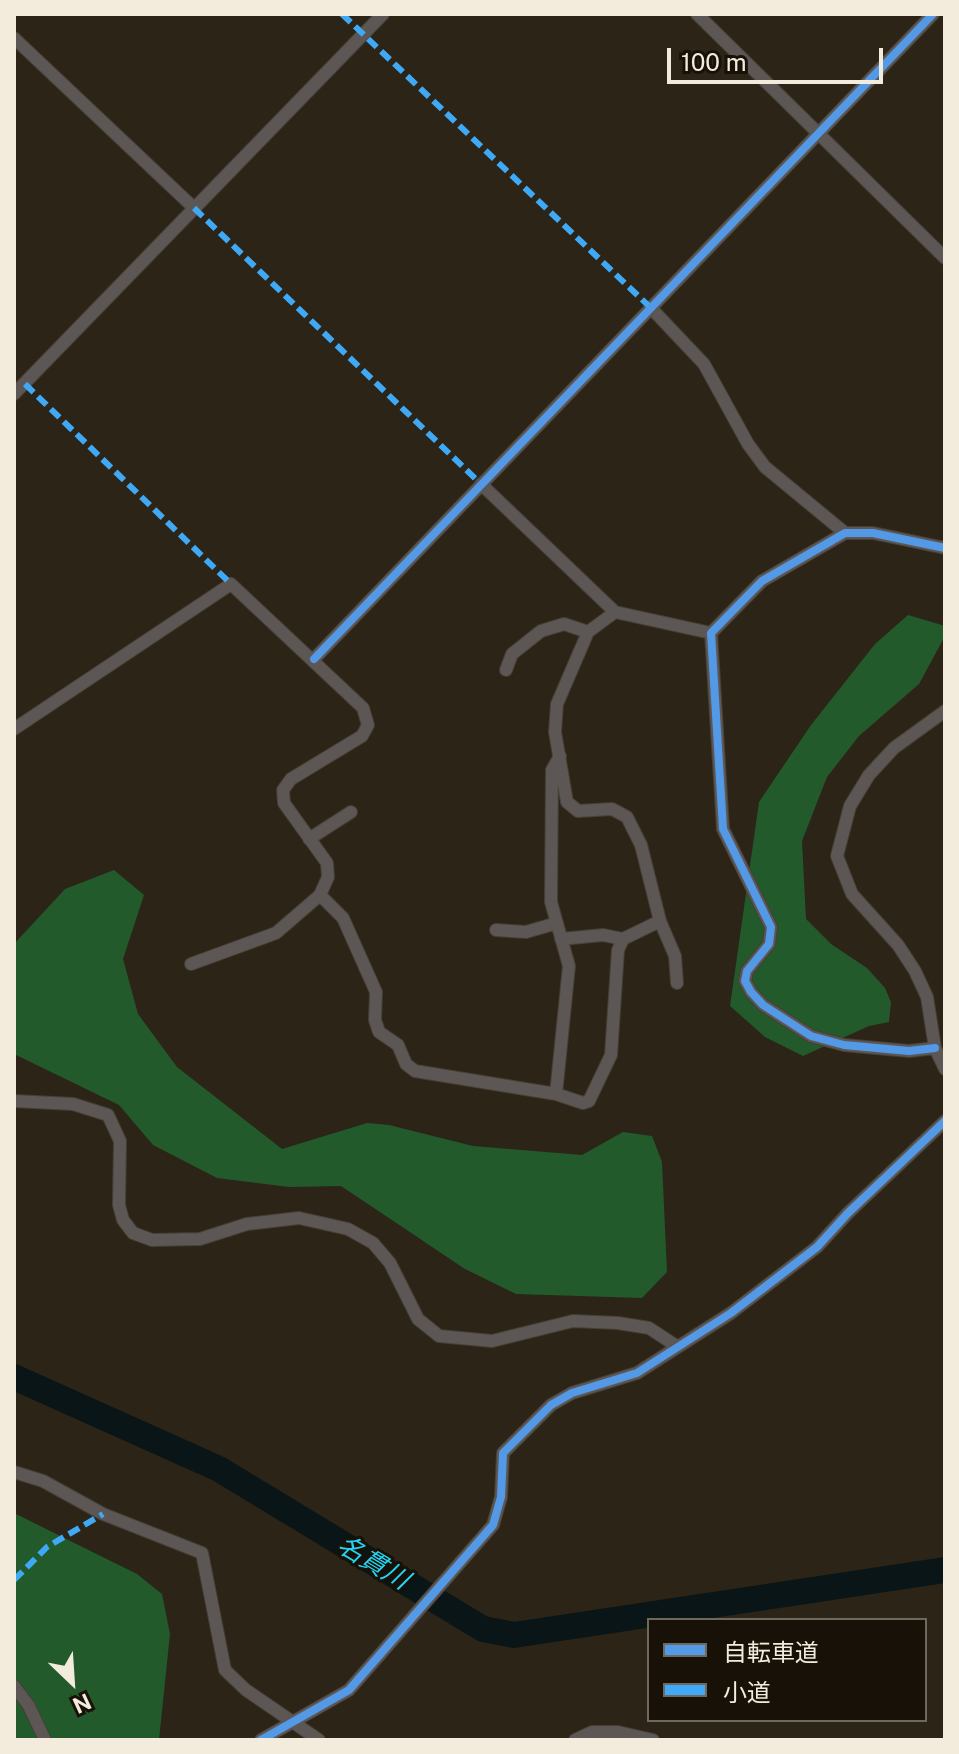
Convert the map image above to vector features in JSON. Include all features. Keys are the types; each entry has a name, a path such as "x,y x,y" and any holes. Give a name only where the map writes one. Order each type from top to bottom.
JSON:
{"street":[{"path":"14,394 383,14"},
{"path":"697,14 945,258"},
{"path":"314,659 933,14"},
{"path":"14,38 194,208"},
{"path":"651,308 704,364 765,467 845,533"},
{"path":"481,484 615,612 711,633"},
{"path":"935,1048 909,1051 844,1045 811,1036 763,1005 745,981 747,971 769,944 771,927 723,829 711,633 762,581 845,533 873,533 945,548"},
{"path":"14,729 231,584 363,708 368,725 362,736 291,779 283,790 284,803 327,863 328,877 320,895 276,933 191,964"},
{"path":"615,612 588,632 557,704 555,732 567,802 578,811 612,809 627,817 641,845 660,921 675,956 677,983"},
{"path":"506,670 512,654 541,631 564,624 588,632"},
{"path":"945,711 894,748 869,775 850,806 837,856 852,894 898,945 915,971 927,997 935,1048 945,1069"},
{"path":"556,1094 569,966 551,902 552,770 560,756"},
{"path":"309,839 351,812"},
{"path":"320,895 343,918 376,992 375,1020 379,1032 398,1045 406,1064 415,1071 556,1094 583,1103 589,1101 611,1055 618,950 623,939"},
{"path":"561,939 603,935 623,939 660,921"},
{"path":"496,930 526,932 557,923"},
{"path":"14,1101 73,1104 108,1115 120,1141 119,1205 123,1220 133,1233 152,1240 200,1239 261,1221 299,1218 348,1229 373,1243 390,1263 418,1319 439,1336 492,1341 573,1321 618,1323 649,1328 678,1347"},
{"path":"261,1740 349,1690 493,1525 501,1497 503,1453 551,1405 572,1393 637,1373 731,1313 817,1247 945,1121"},
{"path":"14,1472 43,1481 103,1514 202,1553 225,1670 246,1690 319,1740"},
{"path":"14,1686 29,1706 45,1740"},
{"path":"575,1740 592,1732 618,1732 653,1740"}],"green space":[{"path":"908,615 945,626 945,636 919,684 859,736 827,777 802,841 806,919 831,944 867,968 885,988 891,1002 889,1022 869,1026 803,1056 765,1037 730,1006 759,802 811,725 875,644"},
{"path":"114,870 144,895 123,959 138,1014 177,1067 282,1149 367,1123 389,1125 473,1146 582,1155 623,1132 652,1136 662,1162 667,1272 642,1298 516,1294 465,1269 341,1186 289,1187 217,1178 153,1145 119,1105 14,1054 14,944 65,889"},
{"path":"14,1513 137,1574 162,1594 170,1634 159,1740 14,1740"}],"waterway":[{"name":"名貫川","path":"14,1377 219,1469 483,1629 514,1635 945,1570"}],"marked path":[{"path":"342,14 651,308"},
{"path":"194,208 481,484"},
{"path":"25,384 231,584"},
{"path":"14,1580 47,1547 103,1514"}],"cycle path":[{"path":"314,659 933,14"},
{"path":"935,1048 909,1051 844,1045 811,1036 763,1005 745,981 747,971 769,944 771,927 723,829 711,633 762,581 845,533 873,533 945,548"},
{"path":"261,1740 349,1690 493,1525 501,1497 503,1453 551,1405 572,1393 637,1373 731,1313 817,1247 848,1213 945,1121"}]}
